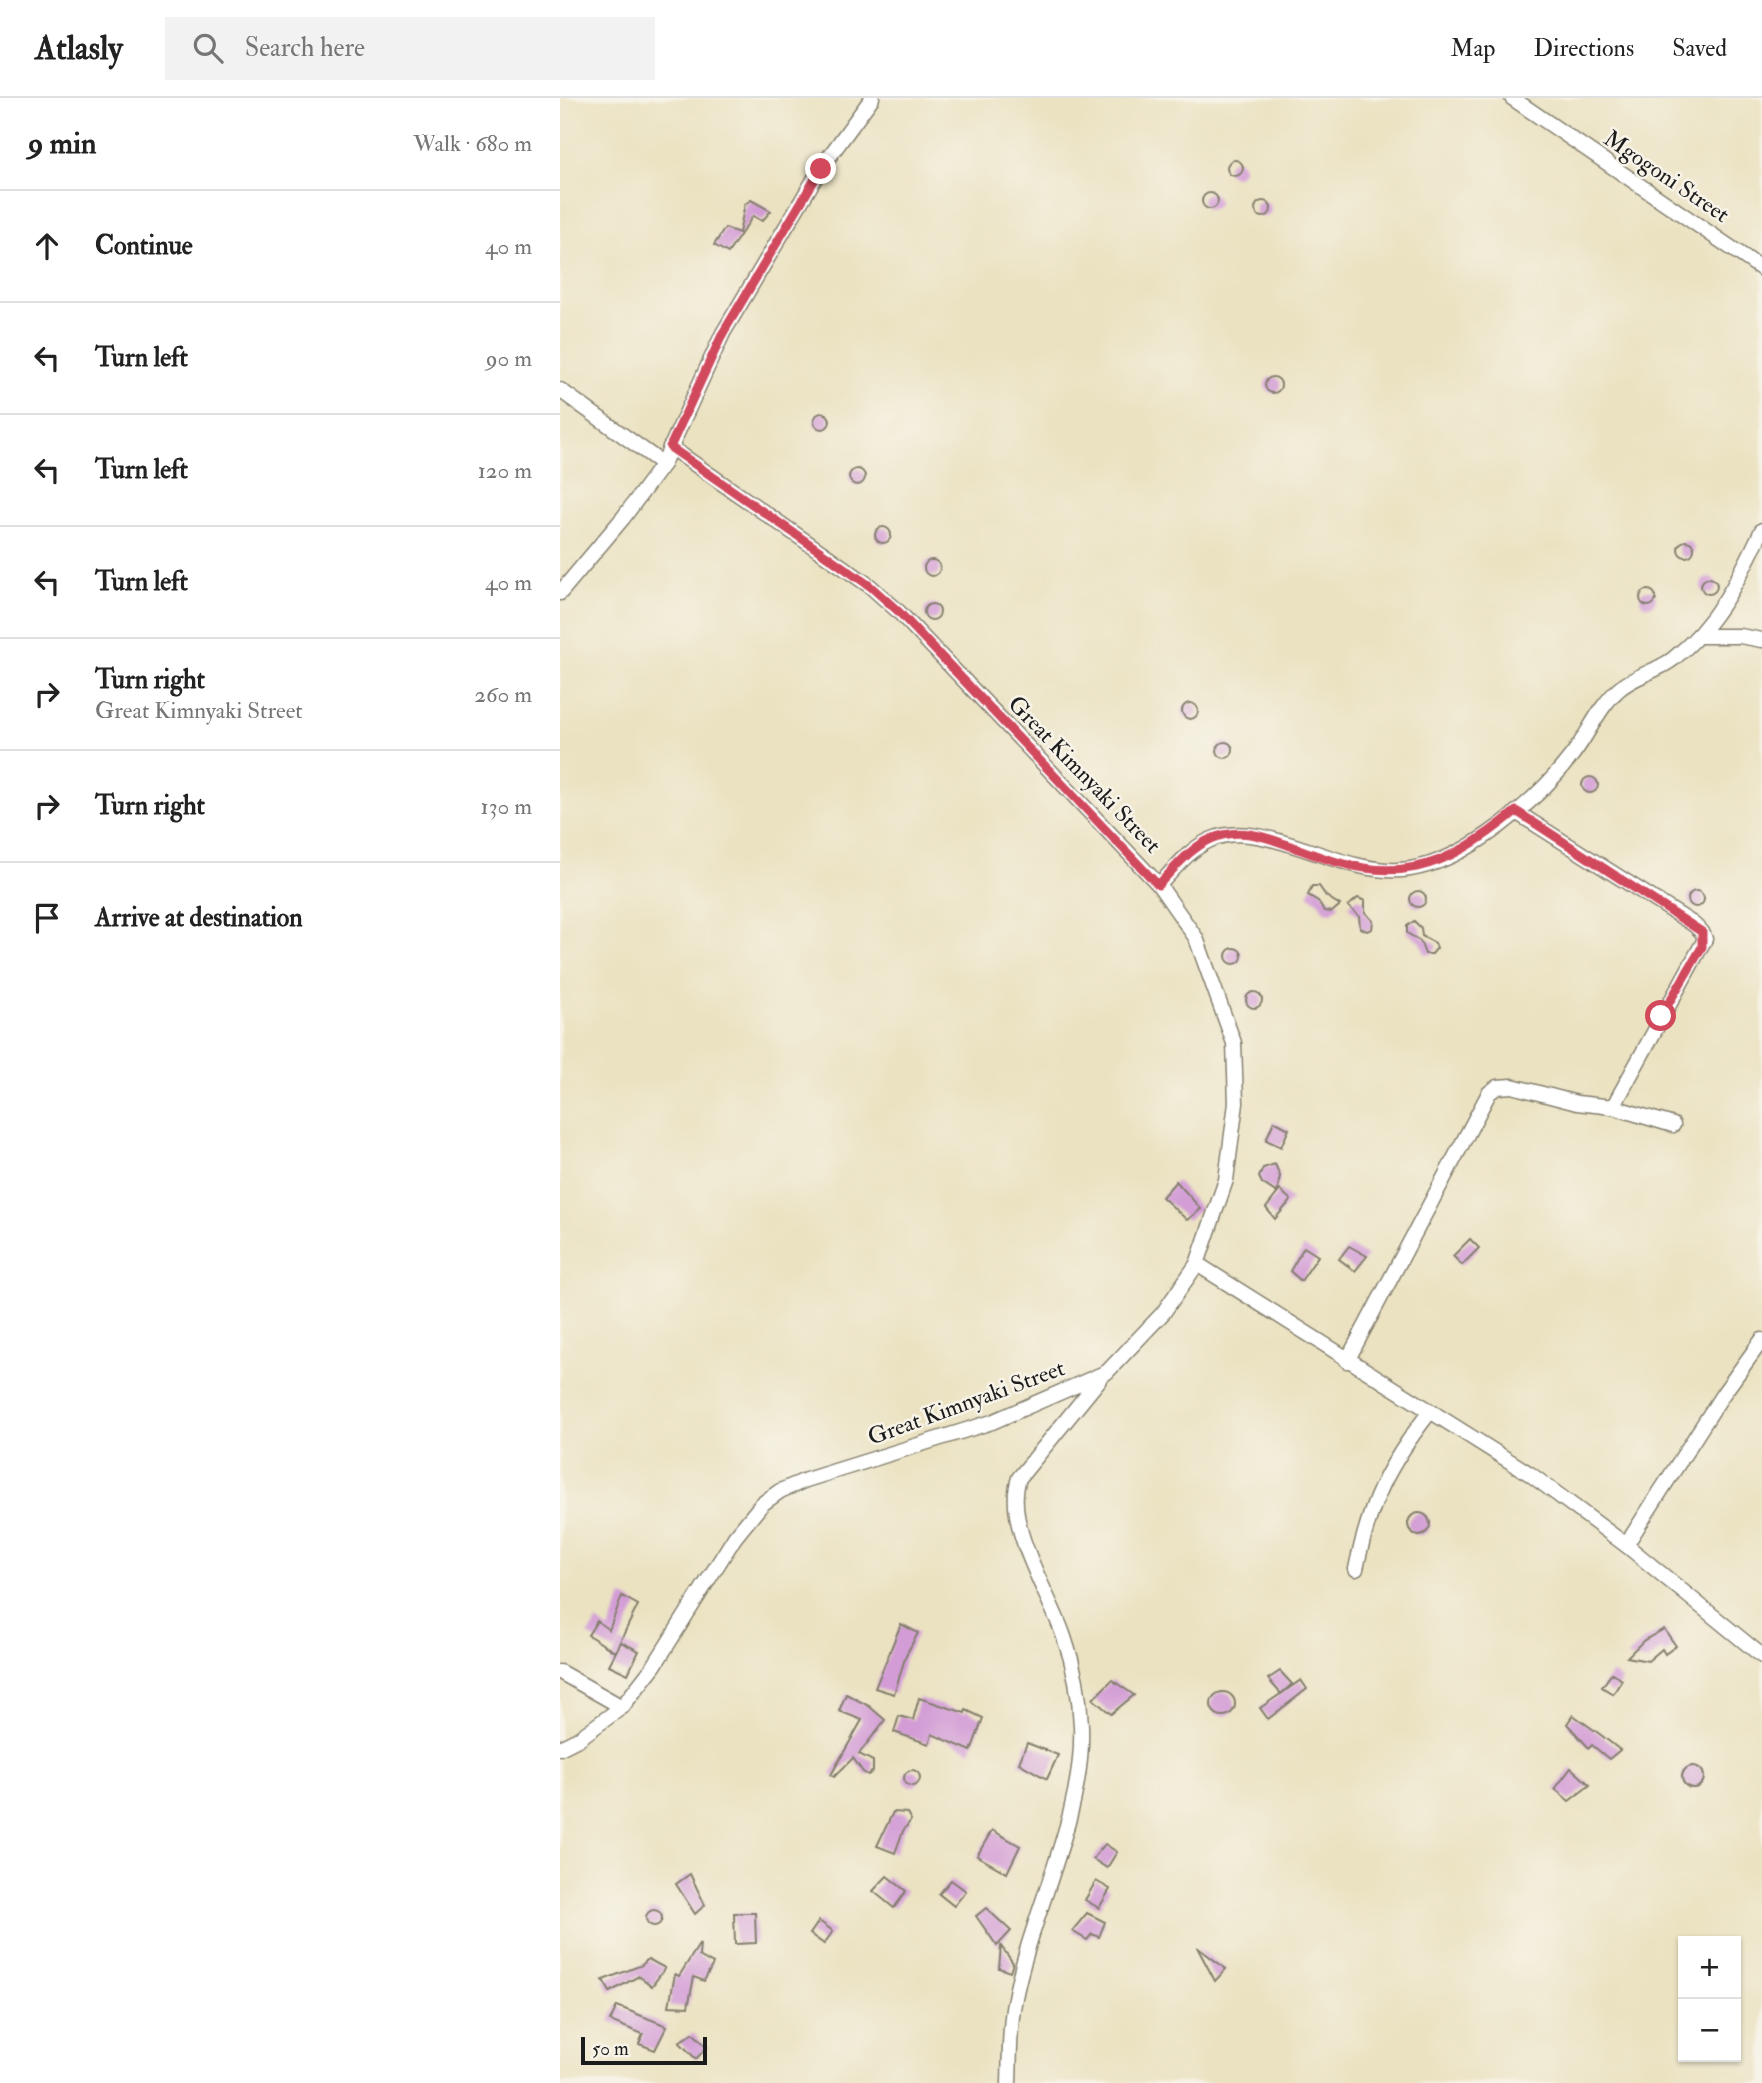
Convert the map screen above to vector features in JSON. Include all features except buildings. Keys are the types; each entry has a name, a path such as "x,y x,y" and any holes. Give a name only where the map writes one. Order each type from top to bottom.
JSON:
{"street":[{"path":"560,593 623,519 663,464 723,333 821,169 872,98"},
{"name":"Mgogoni Street","path":"1512,98 1762,269"},
{"path":"560,390 663,464"},
{"name":"Great Kimnyaki Street","path":"560,1748 578,1739 622,1707 654,1666 735,1537 762,1504 780,1491 806,1480 992,1422 1107,1372 1163,1313 1197,1264 1226,1180 1236,1103 1234,1043 1196,938 1158,885 898,611 870,586 670,447"},
{"path":"1158,885 1193,850 1211,839 1236,832 1268,837 1368,870 1407,870 1438,863 1470,847 1516,811 1571,756 1617,691 1671,661 1700,636 1737,585 1762,530"},
{"path":"1700,636 1740,636 1762,640"},
{"path":"1516,811 1693,924 1705,939 1614,1107"},
{"path":"1346,1360 1489,1093 1497,1087 1512,1086 1570,1102 1614,1107 1673,1125"},
{"path":"1197,1264 1429,1413 1530,1474 1626,1545 1762,1656"},
{"path":"1626,1545 1723,1394 1762,1340"},
{"path":"1009,2083 1013,2004 1079,1782 1081,1727 1077,1688 1065,1638 1027,1547 1014,1508 1013,1494 1019,1478 1107,1372"},
{"path":"1356,1569 1364,1530 1380,1488 1391,1466 1429,1413"},
{"path":"560,1672 622,1707"}],"route":[{"path":"821,169 723,333 678,424 670,447 844,566 898,611 1158,885 1193,850 1211,839 1236,832 1268,837 1368,870 1407,870 1438,863 1470,847 1516,811 1702,932 1705,939 1702,947 1661,1016"}]}
